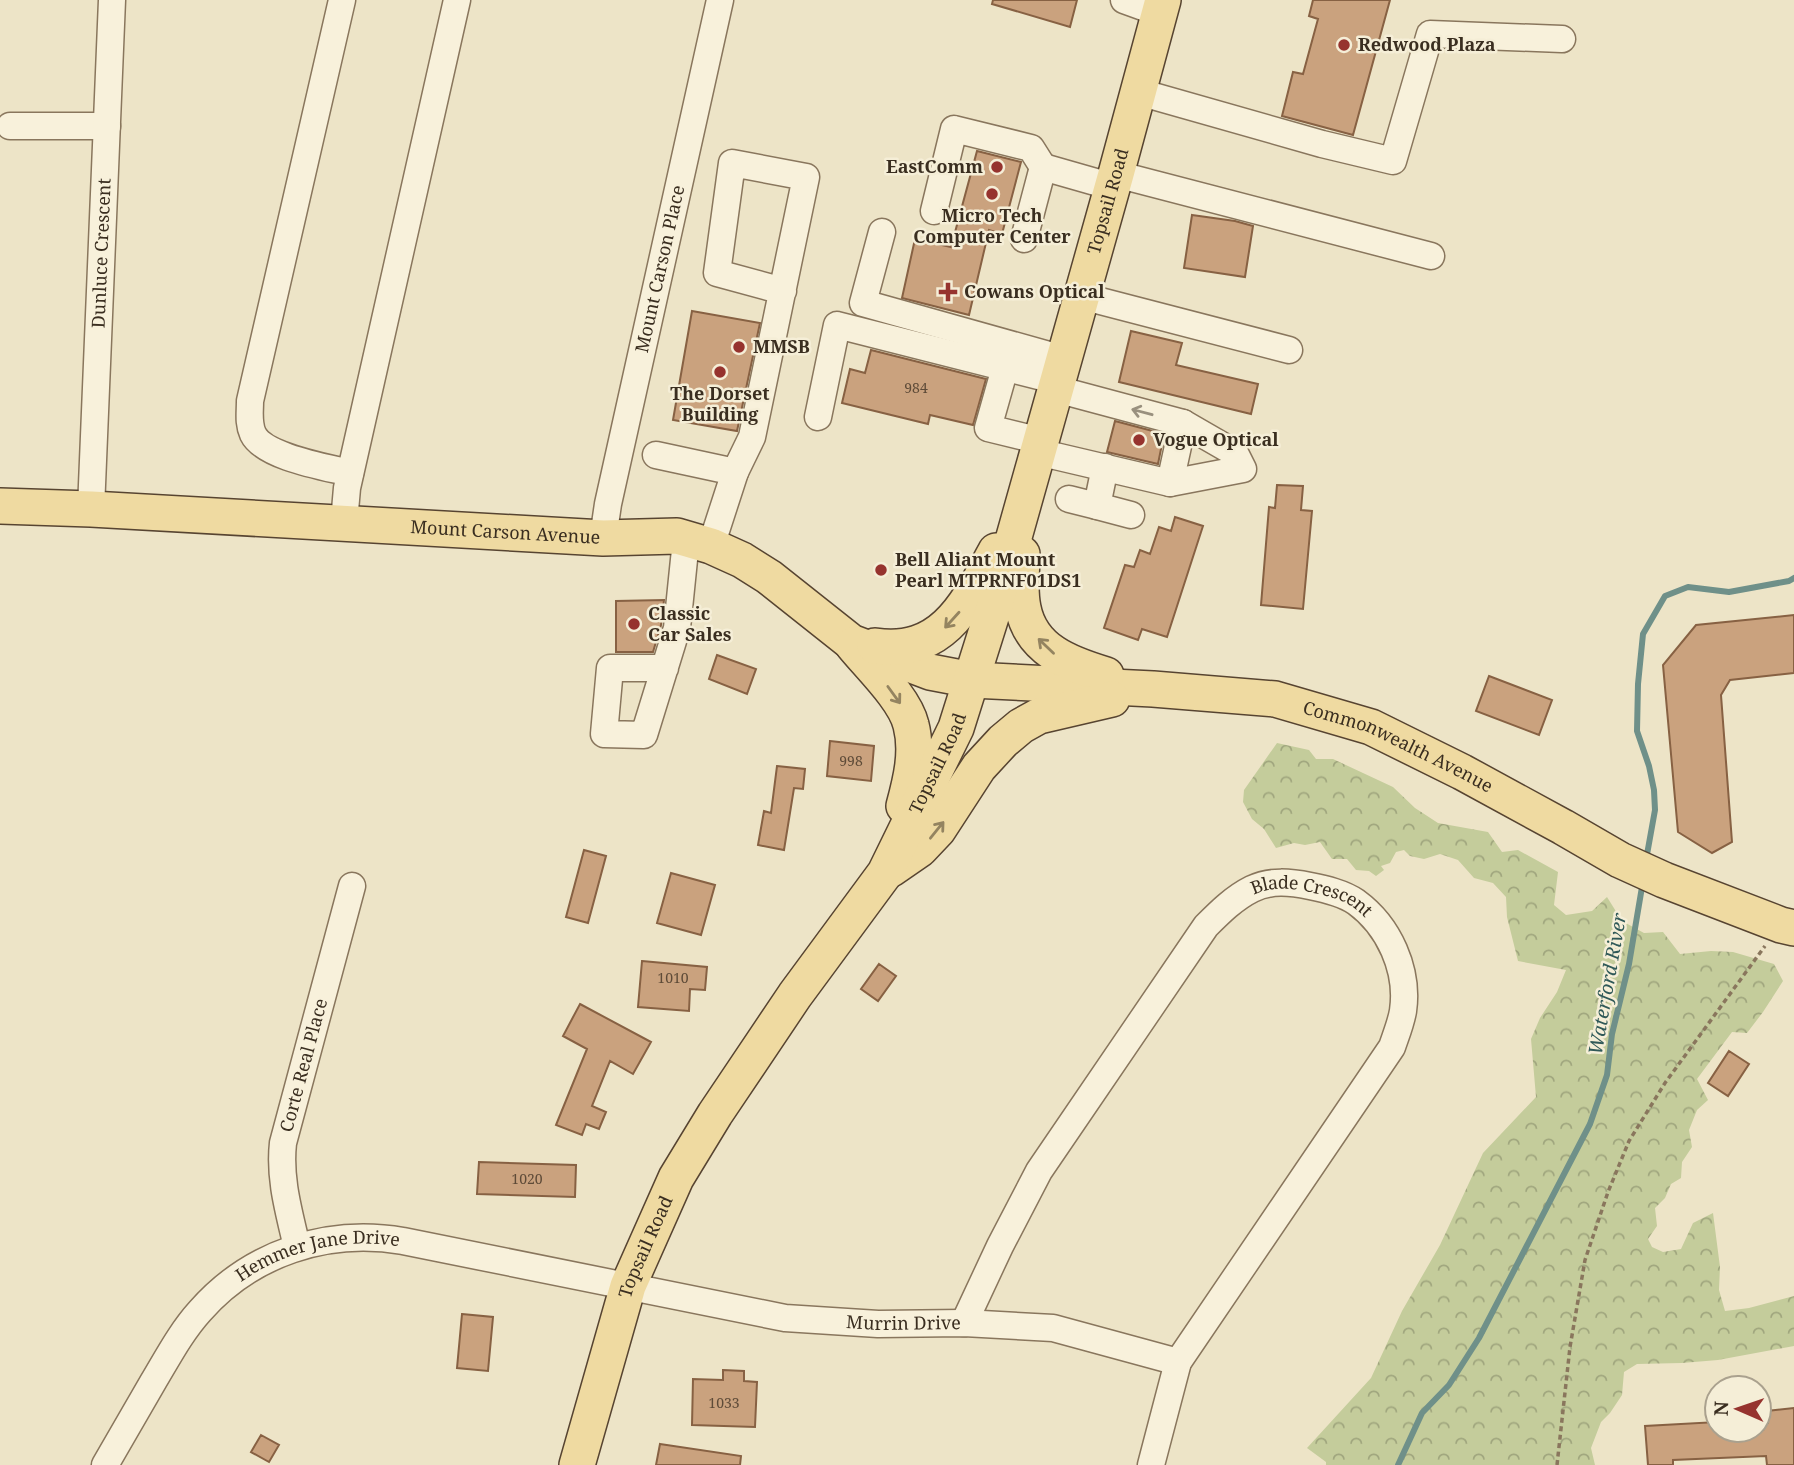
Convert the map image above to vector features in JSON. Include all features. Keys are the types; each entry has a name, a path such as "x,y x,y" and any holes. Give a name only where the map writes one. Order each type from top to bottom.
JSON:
{"main road":[{"name":"Topsail Road","path":"577,1465 628,1286 676,1178 794,995 885,873 946,750 972,680 996,601 1161,7"},
{"path":"851,642 888,648 913,645 943,630 969,600 1025,499"},
{"path":"1025,499 1021,591 1027,624 1047,648 1062,660 1153,689"},
{"name":"Mount Carson Avenue","path":"0,506 344,522 603,538 677,536 742,560 769,577 851,642 930,672 972,680"},
{"path":"851,642 892,691 911,723 914,746 912,777 885,873"},
{"name":"Commonwealth Avenue","path":"972,680 1153,689 1275,699 1371,727 1462,772 1620,860 1664,880 1788,926"},
{"path":"885,873 920,849 938,830 979,767 1021,726 1039,716 1153,689"}],"street":[{"name":"Dunluce Crescent","path":"91,509 111,0"},
{"path":"342,0 250,401 249,421 254,436 263,446 279,454 350,473"},
{"path":"344,522 350,473 457,0"},
{"name":"Mount Carson Place","path":"603,538 608,504 720,0"},
{"path":"1124,0 1161,7"},
{"path":"1139,92 1322,144 1393,161 1430,34 1562,39"},
{"path":"10,126 107,126"},
{"path":"934,211 954,129 1031,148 1043,167 1114,181 1431,256"},
{"path":"665,668 698,543 752,437 783,291 806,177 732,163 717,273 783,291"},
{"path":"1024,239 1043,167"},
{"path":"881,232 863,303 1183,423 1236,453 1243,469 1170,483 1105,467 988,428 1004,368"},
{"path":"1081,296 1289,350"},
{"path":"818,417 837,325 1004,368 1059,376"},
{"path":"1170,483 1183,423"},
{"path":"656,455 735,472"},
{"path":"1097,506 1105,467"},
{"path":"1069,499 1131,515"},
{"name":"Blade Crescent","path":"964,1323 1039,1171 1206,926 1236,898 1254,888 1274,882 1296,883 1333,891 1354,901 1383,931 1394,948 1401,970 1403,1010 1392,1047 1178,1362 1151,1465"},
{"name":"Corte Real Place","path":"297,1247 282,1180 283,1143 352,886"},
{"name":"Hemmer Jane Drive","path":"105,1465 174,1346 213,1296 245,1271 297,1247 349,1237 385,1238 628,1286"},
{"name":"Murrin Drive","path":"628,1286 785,1318 878,1324 964,1323 1053,1328 1178,1362"}],"path":[{"path":"1557,1465 1570,1347 1585,1260 1629,1141 1665,1083 1788,926"}],"green space":[{"path":"1277,743 1309,750 1316,759 1333,759 1393,787 1415,808 1438,823 1488,832 1502,852 1518,850 1558,872 1554,905 1566,915 1592,911 1607,897 1622,921 1644,933 1663,932 1680,954 1733,952 1774,964 1783,981 1763,1012 1747,1033 1732,1032 1697,1079 1708,1100 1697,1110 1689,1130 1692,1147 1682,1162 1681,1178 1671,1184 1665,1198 1655,1208 1657,1226 1648,1239 1652,1247 1663,1252 1681,1249 1693,1223 1713,1213 1720,1267 1719,1290 1725,1311 1749,1308 1794,1296 1794,1346 1718,1360 1637,1364 1624,1372 1622,1395 1601,1422 1591,1448 1595,1465 1326,1465 1326,1462 1307,1448 1371,1378 1402,1311 1440,1245 1483,1153 1536,1097 1531,1039 1566,970 1518,961 1507,917 1506,897 1493,883 1474,878 1458,860 1440,854 1424,859 1410,856 1404,850 1396,852 1390,863 1381,866 1384,870 1376,876 1369,871 1356,870 1347,859 1332,859 1320,842 1305,845 1294,843 1276,848 1264,829 1252,819 1243,802 1244,790"}],"building":[{"path":"993,0 1077,0 1070,27 992,4"},
{"name":"Redwood Plaza","path":"1313,0 1390,0 1353,135 1282,116 1293,72 1303,74 1318,19 1309,16"},
{"path":"977,151 1021,162 1002,234 989,230 969,315 902,298 915,239 951,247"},
{"path":"1192,215 1253,226 1245,277 1184,268"},
{"name":"The Dorset Building","path":"692,311 760,323 737,431 673,420"},
{"path":"1131,331 1182,343 1176,365 1258,384 1251,414 1119,382"},
{"path":"871,350 986,379 973,425 930,415 928,424 842,403 850,369 865,373"},
{"name":"Vogue Optical","path":"1115,421 1164,434 1158,464 1107,452"},
{"path":"1277,485 1303,486 1301,510 1312,511 1303,609 1261,605 1269,507 1275,508"},
{"path":"1175,517 1203,526 1167,637 1142,629 1138,640 1104,628 1125,565 1134,567 1140,550 1150,554 1159,527 1171,531"},
{"path":"664,600 661,625 653,652 616,652 616,601"},
{"path":"1794,615 1794,673 1730,680 1721,695 1732,842 1712,853 1678,832 1663,665 1696,625"},
{"path":"717,655 756,669 747,694 709,679"},
{"path":"1489,676 1552,700 1539,735 1476,711"},
{"path":"830,741 874,746 871,781 827,776"},
{"path":"777,766 805,769 803,789 794,788 784,850 758,845 764,811 771,813"},
{"path":"584,850 606,856 588,923 566,917"},
{"path":"671,873 715,885 701,935 657,923"},
{"path":"642,961 707,967 705,990 690,989 689,1011 638,1007"},
{"path":"879,964 896,976 878,1001 861,989"},
{"path":"580,1004 651,1042 633,1074 610,1061 592,1106 606,1112 599,1129 586,1124 582,1135 556,1125 587,1049 563,1036"},
{"path":"1729,1051 1749,1064 1728,1096 1708,1083"},
{"path":"479,1162 576,1165 575,1197 477,1194"},
{"path":"462,1314 493,1317 488,1371 457,1368"},
{"path":"723,1370 744,1371 744,1381 757,1382 755,1427 692,1425 693,1379 723,1380"},
{"path":"1794,1408 1794,1465 1767,1465 1766,1456 1673,1460 1673,1465 1648,1465 1645,1426 1703,1423 1703,1444 1773,1444 1773,1410"},
{"path":"261,1435 279,1445 269,1462 251,1452"},
{"path":"660,1444 741,1456 740,1465 656,1465"}],"waterway":[{"name":"Waterford River","path":"1646,860 1655,810 1649,766 1637,731 1643,634 1665,596 1688,587 1729,592 1794,578"},
{"name":"Waterford River","path":"1398,1465 1422,1413 1449,1385 1479,1338 1590,1124 1607,1075 1612,1034 1629,964 1643,881"}],"place":[{"name":"Redwood Plaza","path":"1344,45"},
{"name":"EastComm","path":"997,167"},
{"name":"Micro Tech Computer Center","path":"992,194"},
{"name":"Cowans Optical","path":"948,292"},
{"name":"MMSB","path":"739,347"},
{"name":"The Dorset Building","path":"720,372"},
{"name":"Vogue Optical","path":"1139,440"},
{"name":"Bell Aliant Mount Pearl MTPRNF01DS1","path":"881,570"},
{"name":"Classic Car Sales","path":"634,624"}]}
